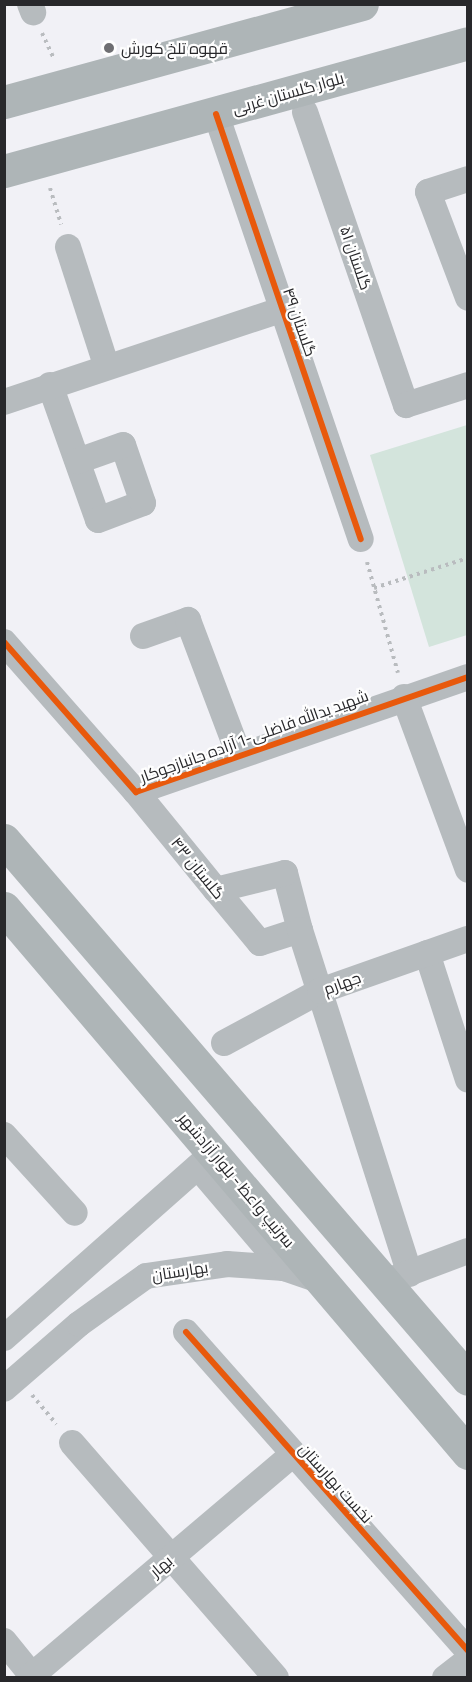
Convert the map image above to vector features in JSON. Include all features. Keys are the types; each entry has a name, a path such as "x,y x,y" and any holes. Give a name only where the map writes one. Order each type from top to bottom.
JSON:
{"main road":[{"path":"4,102 362,4"},
{"name":"بلوار گلستان غربی","path":"4,171 468,43"},
{"path":"4,840 397,1278 468,1379"},
{"name":"سرتیپ واعظ - بلوار آزادشهر","path":"4,908 206,1159 321,1281 468,1452"}],"street":[{"name":"گلستان ۵۱","path":"306,112 406,405 468,385"},
{"name":"گلستان ۴۹","path":"216,114 361,539"},
{"path":"468,179 428,192 458,249 468,298"},
{"path":"68,247 106,365"},
{"path":"4,402 106,365 281,310"},
{"path":"50,385 98,520 142,503 123,445 78,461"},
{"path":"143,636 188,620 239,755"},
{"name":"شهید یدالله فاضلی-1 آزاده جانبازجوکار","path":"4,642 136,792 404,697 468,677"},
{"path":"404,697 468,870"},
{"name":"گلستان ۴۳","path":"136,792 260,943 300,930"},
{"path":"216,890 285,873 300,930 320,991 397,1278 468,1251"},
{"name":"جهارم","path":"224,1043 320,991 468,939"},
{"path":"427,953 468,1080"},
{"path":"4,1135 75,1213"},
{"path":"4,1338 206,1159 284,1268"},
{"name":"بهارستان","path":"11,1383 79,1324 146,1276 227,1264 284,1268 321,1281"},
{"name":"نخست بهارستان","path":"186,1332 292,1455 468,1651"},
{"path":"72,1443 276,1677"},
{"name":"بهار","path":"32,1677 292,1455"},
{"path":"4,1641 32,1677"},
{"path":"445,1677 468,1660"}],"path":[{"path":"32,8 65,85"},
{"path":"42,161 68,247"},
{"path":"361,539 404,697"},
{"path":"374,588 468,558"},
{"path":"11,1383 72,1443"}],"shaded area":[{"path":"467,425 467,635 429,647 370,455"}],"cycle path":[{"path":"216,114 361,539"},
{"path":"4,642 136,792 468,677"},
{"path":"186,1332 468,1651"}],"place":[{"name":"قهوه تلخ کورش","path":"109,48"}]}
